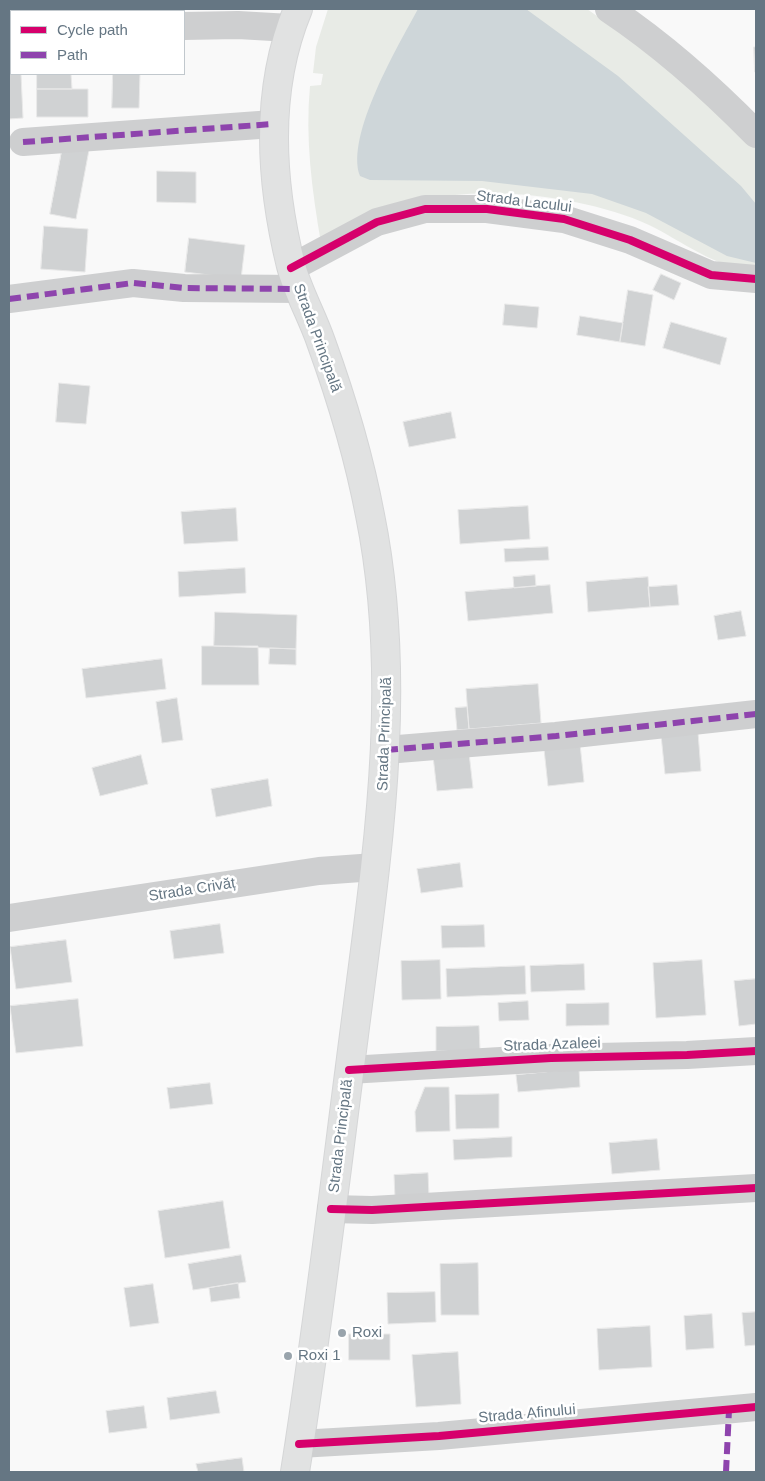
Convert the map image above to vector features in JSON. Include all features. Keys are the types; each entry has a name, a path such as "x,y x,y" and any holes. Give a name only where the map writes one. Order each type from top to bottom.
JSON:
{"main road":[{"name":"Strada Principală","path":"294,18 275,95 273,124 275,173 295,278 332,372 370,513 380,578 388,695 386,750 375,866 295,1472"}],"street":[{"path":"609,9 645,33 714,91 756,134"},
{"path":"185,26 238,25 294,18"},
{"path":"23,142 273,124"},
{"name":"Strada Lacului","path":"295,278 377,222 426,209 487,209 564,219 630,240 711,275 756,279"},
{"path":"9,299 133,283 184,288 295,278"},
{"path":"386,750 556,736 756,714"},
{"name":"Strada Crivăț","path":"9,918 319,870 375,866"},
{"name":"Strada Azaleei","path":"349,1070 551,1058 697,1055 756,1051"},
{"path":"331,1209 372,1210 756,1188"},
{"name":"Strada Afinului","path":"299,1444 440,1436 756,1407"}],"shaded area":[{"path":"328,9 587,9 637,44 735,127 756,149 756,269 728,265 715,260 649,225 625,215 567,200 504,194 445,196 419,202 321,243 310,164 308,125 310,86 321,85 323,74 313,73 316,47"},
{"path":"418,9 526,9 618,76 741,186 756,204 756,263 727,256 646,213 592,194 482,181 370,180 360,176 357,159 366,115 398,45"}],"building":[{"path":"754,47 756,47 756,72 755,72"},
{"path":"10,69 10,75 21,75 23,118 9,119"},
{"path":"37,75 71,75 72,89 37,89"},
{"path":"113,75 140,75 139,108 112,108"},
{"path":"37,89 88,89 88,117 37,117"},
{"path":"63,145 89,150 76,219 50,214"},
{"path":"157,171 196,172 196,203 157,202"},
{"path":"44,226 88,229 85,272 41,269"},
{"path":"189,238 245,245 241,279 185,272"},
{"path":"661,274 681,283 674,300 653,290"},
{"path":"628,290 653,295 645,346 620,342"},
{"path":"505,304 539,307 537,328 503,325"},
{"path":"580,316 623,323 620,342 577,335"},
{"path":"671,322 727,338 720,365 663,348"},
{"path":"59,383 90,386 86,424 56,422"},
{"path":"451,412 456,438 409,447 403,422"},
{"path":"528,506 530,539 460,544 458,510"},
{"path":"236,508 238,541 184,544 181,512"},
{"path":"548,547 549,560 505,562 504,549"},
{"path":"245,568 246,593 179,597 178,572"},
{"path":"535,575 536,586 514,588 513,577"},
{"path":"648,577 650,607 588,612 586,582"},
{"path":"550,585 553,613 468,621 465,592"},
{"path":"677,585 679,605 650,607 648,587"},
{"path":"741,611 746,636 718,640 714,616"},
{"path":"215,612 297,615 296,649 214,646"},
{"path":"202,646 258,646 259,685 202,685"},
{"path":"270,648 296,649 296,665 269,664"},
{"path":"162,659 166,689 86,698 82,669"},
{"path":"538,684 541,723 469,729 466,689"},
{"path":"177,698 183,740 162,743 156,702"},
{"path":"467,707 469,729 457,730 455,708"},
{"path":"698,732 701,771 665,774 661,735"},
{"path":"580,744 584,782 548,786 544,749"},
{"path":"469,753 473,788 437,791 433,756"},
{"path":"141,755 148,784 100,796 92,768"},
{"path":"268,779 272,806 216,817 211,789"},
{"path":"460,863 463,887 421,893 417,869"},
{"path":"220,924 224,953 174,959 170,931"},
{"path":"484,925 485,947 442,948 441,926"},
{"path":"66,940 72,982 16,989 10,947"},
{"path":"440,960 441,999 402,1000 401,961"},
{"path":"702,960 706,1015 656,1018 653,963"},
{"path":"584,964 585,990 531,992 530,966"},
{"path":"525,966 526,994 447,997 446,969"},
{"path":"756,979 756,1024 739,1026 734,981"},
{"path":"78,999 83,1046 16,1053 10,1006"},
{"path":"528,1001 529,1020 499,1021 498,1003"},
{"path":"609,1003 609,1025 566,1026 566,1004"},
{"path":"479,1026 480,1050 436,1051 436,1027"},
{"path":"579,1069 580,1087 518,1092 516,1075"},
{"path":"210,1083 213,1104 170,1109 167,1088"},
{"path":"425,1087 449,1087 450,1131 416,1132 415,1112"},
{"path":"499,1094 499,1128 456,1129 455,1095"},
{"path":"512,1137 512,1157 454,1160 453,1140"},
{"path":"657,1139 660,1170 612,1174 609,1143"},
{"path":"428,1173 429,1196 395,1198 394,1175"},
{"path":"223,1201 230,1248 165,1258 158,1211"},
{"path":"241,1255 246,1282 193,1290 188,1264"},
{"path":"478,1263 479,1315 441,1315 440,1264"},
{"path":"238,1283 240,1298 211,1302 209,1288"},
{"path":"153,1284 159,1323 130,1327 124,1288"},
{"path":"435,1292 436,1322 388,1324 387,1293"},
{"path":"756,1312 756,1345 745,1346 742,1313"},
{"path":"712,1314 714,1348 686,1350 684,1316"},
{"path":"650,1326 652,1367 599,1370 597,1329"},
{"path":"349,1334 390,1334 390,1360 349,1360"},
{"path":"458,1352 461,1404 416,1407 412,1355"},
{"path":"216,1391 220,1413 170,1420 167,1398"},
{"path":"144,1406 147,1428 109,1433 106,1411"},
{"path":"242,1458 244,1472 198,1472 196,1464"}],"marked path":[{"path":"23,142 273,124"},
{"path":"9,299 133,283 184,288 298,289"},
{"path":"386,750 556,736 756,714"},
{"path":"726,1472 729,1410"}],"cycle path":[{"path":"291,268 377,222 425,209 487,209 564,219 630,240 711,275 756,279"},
{"path":"349,1070 551,1058 687,1055 756,1051"},
{"path":"331,1209 372,1210 756,1188"},
{"path":"299,1444 439,1436 756,1407"}],"place":[{"name":"Roxi","path":"342,1333"},
{"name":"Roxi 1","path":"288,1356"}]}
